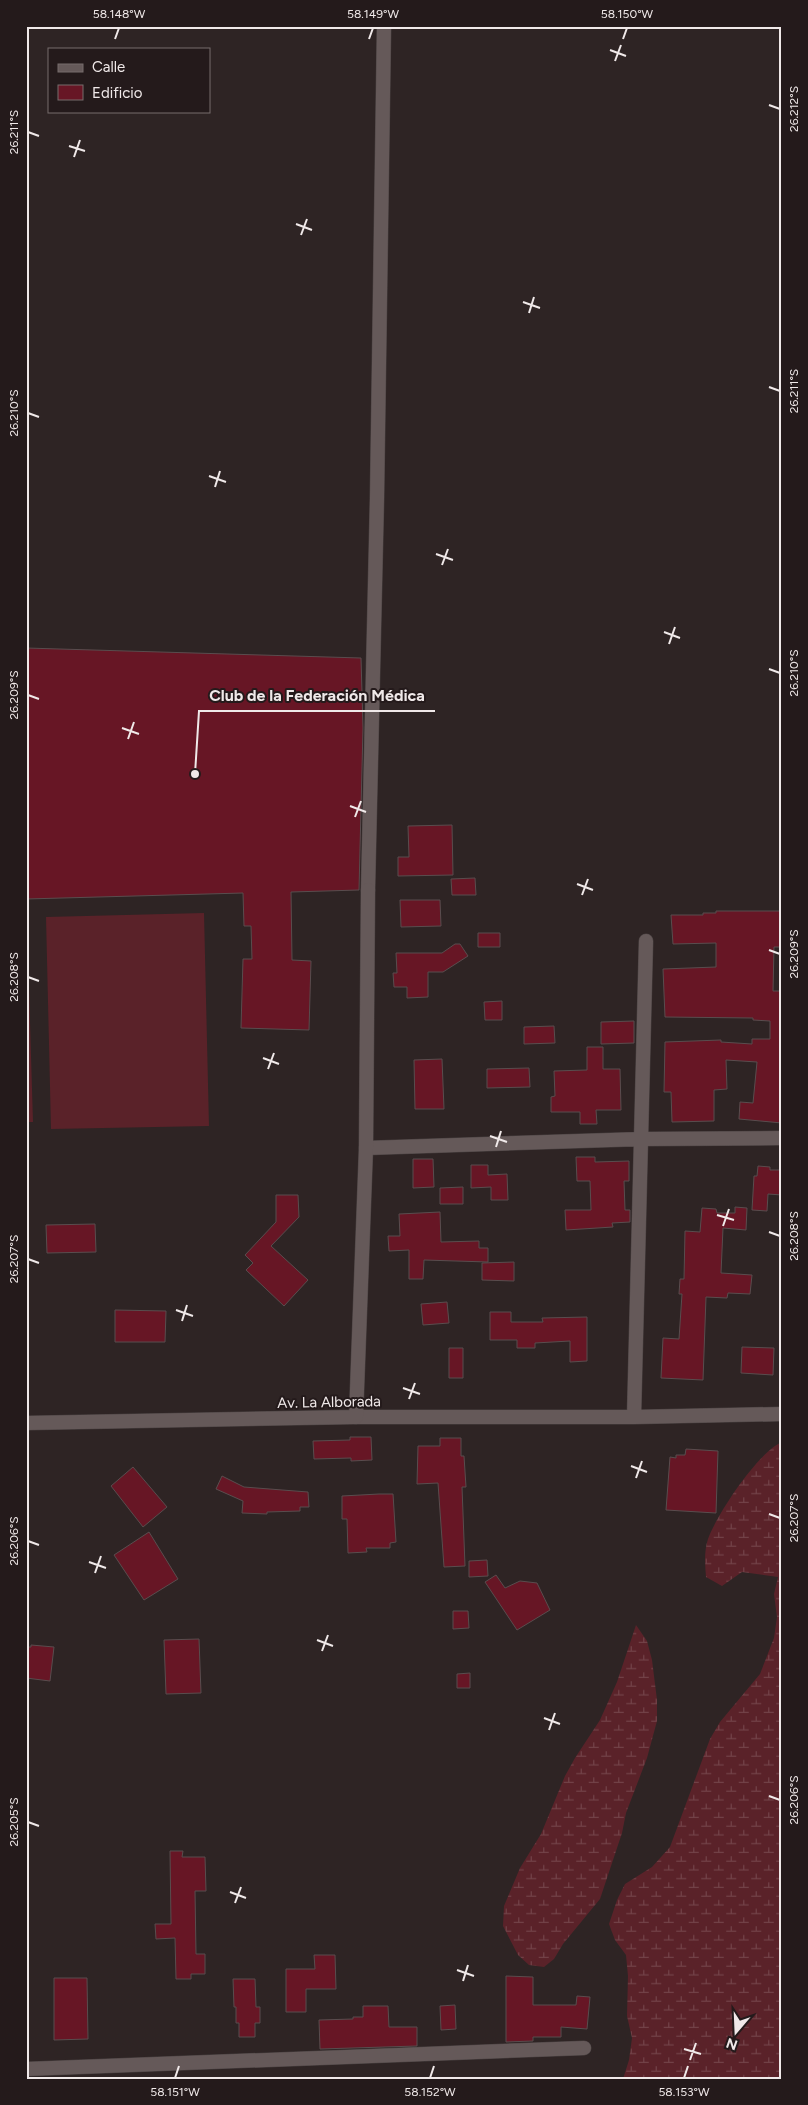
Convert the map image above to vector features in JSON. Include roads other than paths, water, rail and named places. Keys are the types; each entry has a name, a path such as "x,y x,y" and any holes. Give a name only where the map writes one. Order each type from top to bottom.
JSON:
{"street":[{"path":"356,1417 366,1148 368,890 377,498 384,26"},
{"path":"634,1417 646,941"},
{"path":"366,1148 642,1139 782,1138"},
{"name":"Av. La Alborada","path":"26,1423 356,1417 634,1417 782,1414"},
{"path":"26,2069 584,2048"}],"place":[{"name":"Club de la Federación Médica","path":"195,774"}]}
